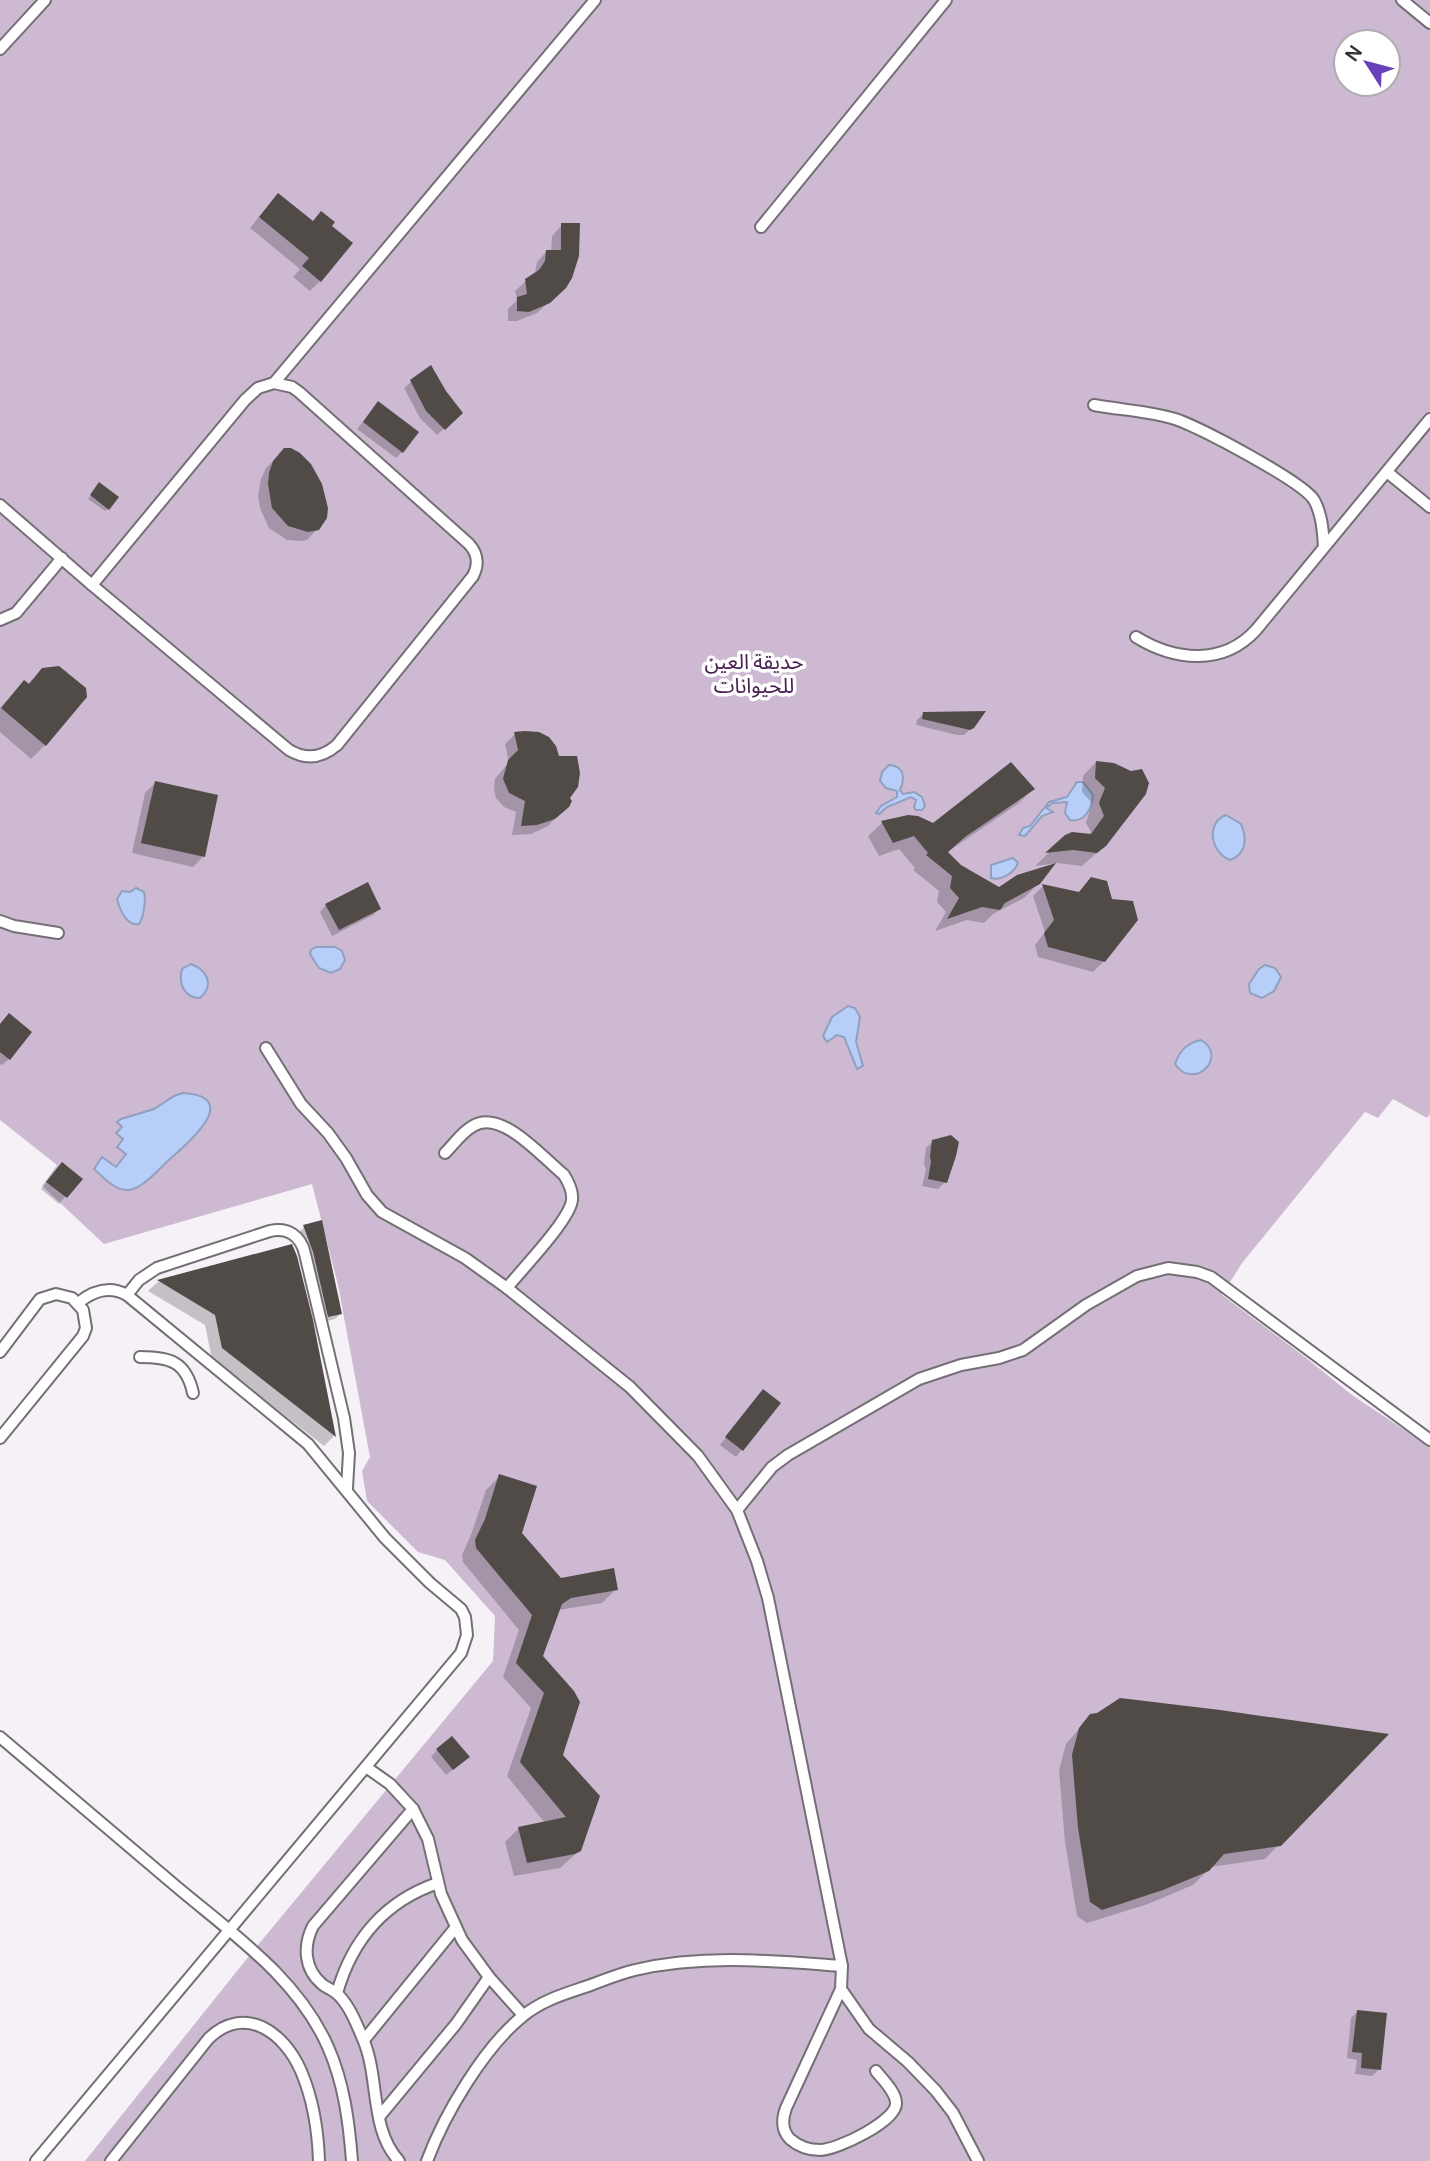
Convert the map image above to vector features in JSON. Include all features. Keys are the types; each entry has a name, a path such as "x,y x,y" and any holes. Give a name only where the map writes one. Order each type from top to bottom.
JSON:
{"lane":[{"path":"0,49 45,0"},
{"path":"274,383 595,0"},
{"path":"761,227 946,0"},
{"path":"1402,0 1430,23"},
{"path":"0,505 92,585 289,750 314,757 337,745 473,576 478,562 474,549 469,544 299,392 283,384 274,383 258,388 250,394 92,585"},
{"path":"1094,405 1176,419 1206,432 1298,484 1314,500 1322,525 1324,547"},
{"path":"1136,637 1179,655 1206,656 1230,651 1249,638 1430,419"},
{"path":"1387,472 1430,507"},
{"path":"0,620 16,613 62,558"},
{"path":"0,921 58,933"},
{"path":"266,1048 301,1104 328,1133 367,1195 382,1212 465,1258 507,1288 630,1387 698,1456 737,1510 757,1561 771,1611 842,1966 841,1989 786,2108 783,2126 786,2134 799,2146 820,2150 854,2139 887,2118 895,2109 895,2097 876,2071"},
{"path":"445,1153 471,1127 487,1121 496,1122 511,1130 569,1182 572,1200 566,1216 507,1288"},
{"path":"127,1295 148,1274 168,1265 270,1231 283,1230 296,1236 305,1254 344,1418 349,1453 347,1488"},
{"path":"737,1510 772,1467 788,1455 919,1379 961,1365 999,1358 1023,1350 1113,1288 1147,1272 1168,1268 1211,1277 1430,1440"},
{"path":"36,2161 461,1653 467,1635 461,1609 430,1583 385,1538 309,1444 127,1295 112,1289 104,1290 94,1292 78,1303"},
{"path":"0,1352 40,1299 56,1294 64,1295 78,1303 86,1319 83,1336 0,1438"},
{"path":"140,1357 166,1359 176,1363 185,1371 193,1393"},
{"path":"0,1737 229,1931 283,1981 314,2021 328,2046 345,2103 352,2161"},
{"path":"366,1767 390,1784 413,1809 428,1839 438,1883 456,1927 489,1977 523,2015"},
{"path":"399,2161 384,2139 364,2040 337,1993 322,1984 311,1969 306,1952 309,1934 318,1919 413,1809"},
{"path":"337,1993 347,1963 373,1924 402,1899 438,1883"},
{"path":"364,2040 456,1927"},
{"path":"428,2161 443,2123 492,2048 523,2015 545,2002 634,1970 666,1964 750,1959 842,1966"},
{"path":"379,2117 456,2024 489,1977"},
{"path":"841,1989 869,2029 908,2062 936,2091 953,2113 978,2161"},
{"path":"111,2161 209,2038 226,2026 246,2022 257,2024 268,2031 286,2047 294,2059 306,2084 312,2106 319,2161"}],"green space":[{"name":"حديقة العين للحيوانات","path":"0,0 1430,0 1430,1114 1427,1118 1393,1099 1378,1118 1365,1112 1242,1263 1222,1295 1352,1395 1430,1447 1430,2161 85,2161 253,1951 493,1661 495,1616 445,1560 418,1552 367,1501 362,1471 370,1457 338,1285 312,1184 104,1244 42,1186 57,1165 0,1120"}],"water":[{"path":"889,765 901,770 903,782 900,790 903,794 914,792 922,797 925,806 922,810 916,810 916,800 911,797 887,807 879,814 876,813 881,806 897,797 897,791 886,788 880,781 882,772"},
{"path":"1077,782 1083,782 1093,795 1084,817 1070,820 1065,813 1067,802 1053,803 1046,808 1053,812 1042,816 1025,836 1019,835 1049,802 1067,797"},
{"path":"1226,815 1241,824 1244,835 1243,850 1230,860 1218,851 1213,838 1215,824"},
{"path":"1013,858 1018,863 1010,873 991,878 991,865"},
{"path":"136,888 145,895 139,924 127,920 117,899 122,891 130,892"},
{"path":"316,947 335,947 342,951 345,960 340,969 331,973 319,968 310,954"},
{"path":"191,964 207,978 207,988 200,998 186,993 182,984 182,969"},
{"path":"1265,965 1275,968 1281,977 1274,991 1262,998 1250,993 1249,984"},
{"path":"848,1006 855,1008 860,1017 856,1042 863,1066 857,1069 844,1037 837,1035 827,1042 823,1036 832,1017"},
{"path":"1201,1040 1209,1047 1210,1062 1199,1073 1183,1072 1175,1064 1179,1055 1188,1045"},
{"path":"183,1093 200,1096 209,1103 210,1111 206,1122 149,1179 134,1189 126,1190 108,1182 94,1169 102,1157 116,1167 126,1154 117,1147 123,1139 116,1133 122,1127 117,1122 154,1109"}],"building":[{"path":"278,193 313,221 321,211 335,222 332,226 353,243 321,282 302,266 309,258 259,217"},
{"path":"561,223 580,223 579,256 572,278 566,288 550,303 529,312 517,311 517,297 527,294 525,279 539,270 545,261 546,250 561,250"},
{"path":"431,365 463,413 445,430 426,411 410,380"},
{"path":"378,401 419,432 403,453 363,422"},
{"path":"284,448 300,453 311,464 322,484 328,508 327,518 319,530 308,532 288,526 272,508 269,473 273,461"},
{"path":"99,482 119,497 109,510 90,495"},
{"path":"59,666 86,688 87,697 46,746 1,708 24,680 29,684 42,668"},
{"path":"986,711 970,730 922,719 923,712"},
{"path":"514,732 539,732 549,737 559,756 577,756 580,773 578,787 570,798 572,801 569,807 555,819 537,825 521,826 525,801 509,793 503,779 508,760 518,750"},
{"path":"1096,761 1114,763 1131,771 1142,769 1149,783 1146,794 1106,846 1097,853 1073,850 1045,853 1072,832 1091,834 1104,816 1099,803 1105,788 1095,778"},
{"path":"1011,762 1035,789 965,837 948,852 961,865 999,887 1017,875 1056,863 1040,884 1005,903 1000,910 982,907 947,919 959,898 950,888 952,876 926,855 928,853 914,836 893,843 881,821 908,815 933,823"},
{"path":"155,781 218,795 205,857 141,843"},
{"path":"1091,877 1107,881 1112,899 1133,901 1138,920 1105,962 1048,947 1044,933 1054,920 1042,884 1079,892"},
{"path":"368,882 381,909 339,930 325,904"},
{"path":"9,1013 32,1032 10,1060 0,1052 0,1024"},
{"path":"951,1135 959,1142 947,1183 928,1179 932,1140"},
{"path":"62,1162 83,1179 67,1198 46,1182"},
{"path":"322,1220 342,1314 328,1317 313,1252 303,1225"},
{"path":"292,1244 313,1320 336,1437 222,1348 215,1315 157,1280"},
{"path":"763,1389 781,1403 743,1451 725,1437"},
{"path":"499,1474 537,1486 522,1533 561,1578 614,1568 618,1590 571,1598 562,1604 543,1656 574,1691 580,1702 563,1755 600,1796 581,1851 527,1863 518,1827 566,1817 520,1762 544,1693 516,1663 532,1615 476,1548 475,1540 485,1519"},
{"path":"1120,1698 1389,1734 1281,1846 1224,1854 1209,1871 1102,1910 1090,1902 1078,1828 1072,1755 1079,1728 1090,1714 1097,1713"},
{"path":"452,1736 470,1757 453,1770 436,1749"},
{"path":"1357,2010 1387,2013 1381,2070 1361,2068 1362,2053 1352,2052"}]}
